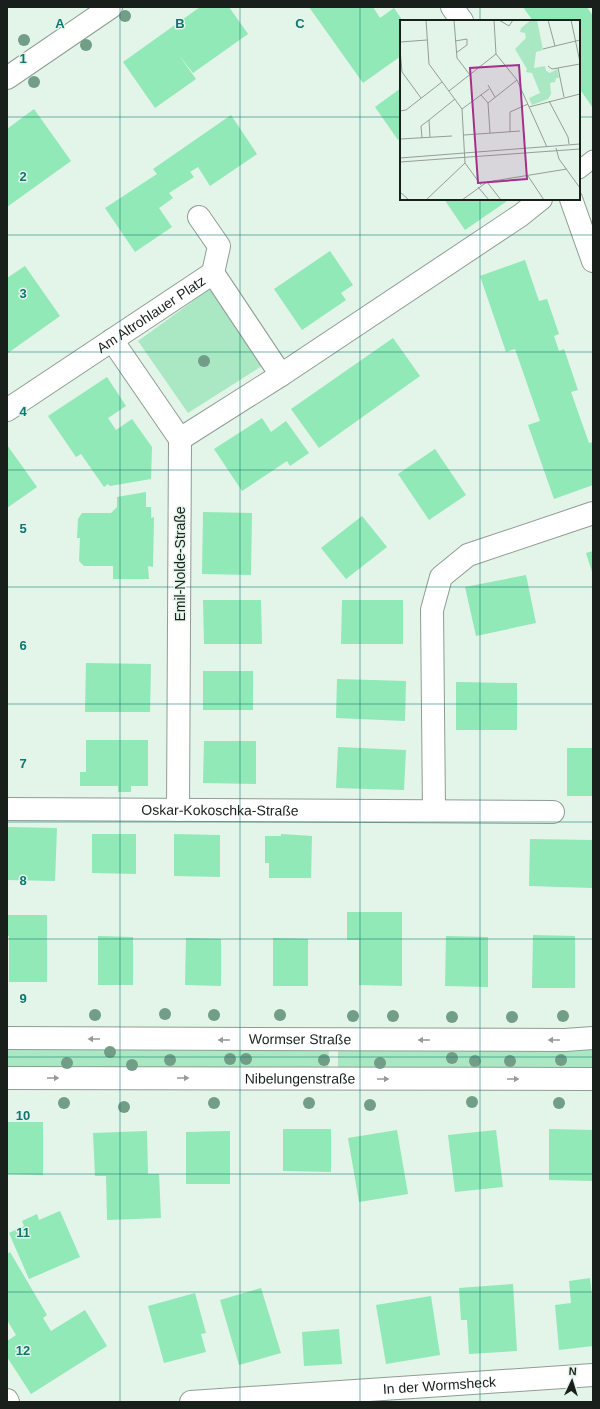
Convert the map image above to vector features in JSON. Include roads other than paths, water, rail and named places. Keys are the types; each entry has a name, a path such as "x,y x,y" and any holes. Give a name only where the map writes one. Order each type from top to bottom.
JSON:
{"street":[{"path":"7,78 111,7"},
{"path":"452,7 461,20"},
{"path":"112,340 180,439 281,375 521,215 540,200"},
{"path":"571,200 593,261"},
{"path":"199,217 219,246 213,273"},
{"name":"Am Altrohlauer Platz","path":"7,410 213,273 281,375"},
{"name":"Emil-Nolde-Straße","path":"178,810 180,439"},
{"path":"434,811 432,610 441,577 468,555 593,513"},
{"name":"Oskar-Kokoschka-Straße","path":"7,809 553,812"},
{"name":"Wormser Straße","path":"7,1038 565,1040 593,1038"},
{"name":"Nibelungenstraße","path":"7,1078 593,1079"},
{"name":"In der Wormsheck","path":"191,1402 593,1375"}],"lane":[{"path":"580,169 593,159"}]}
